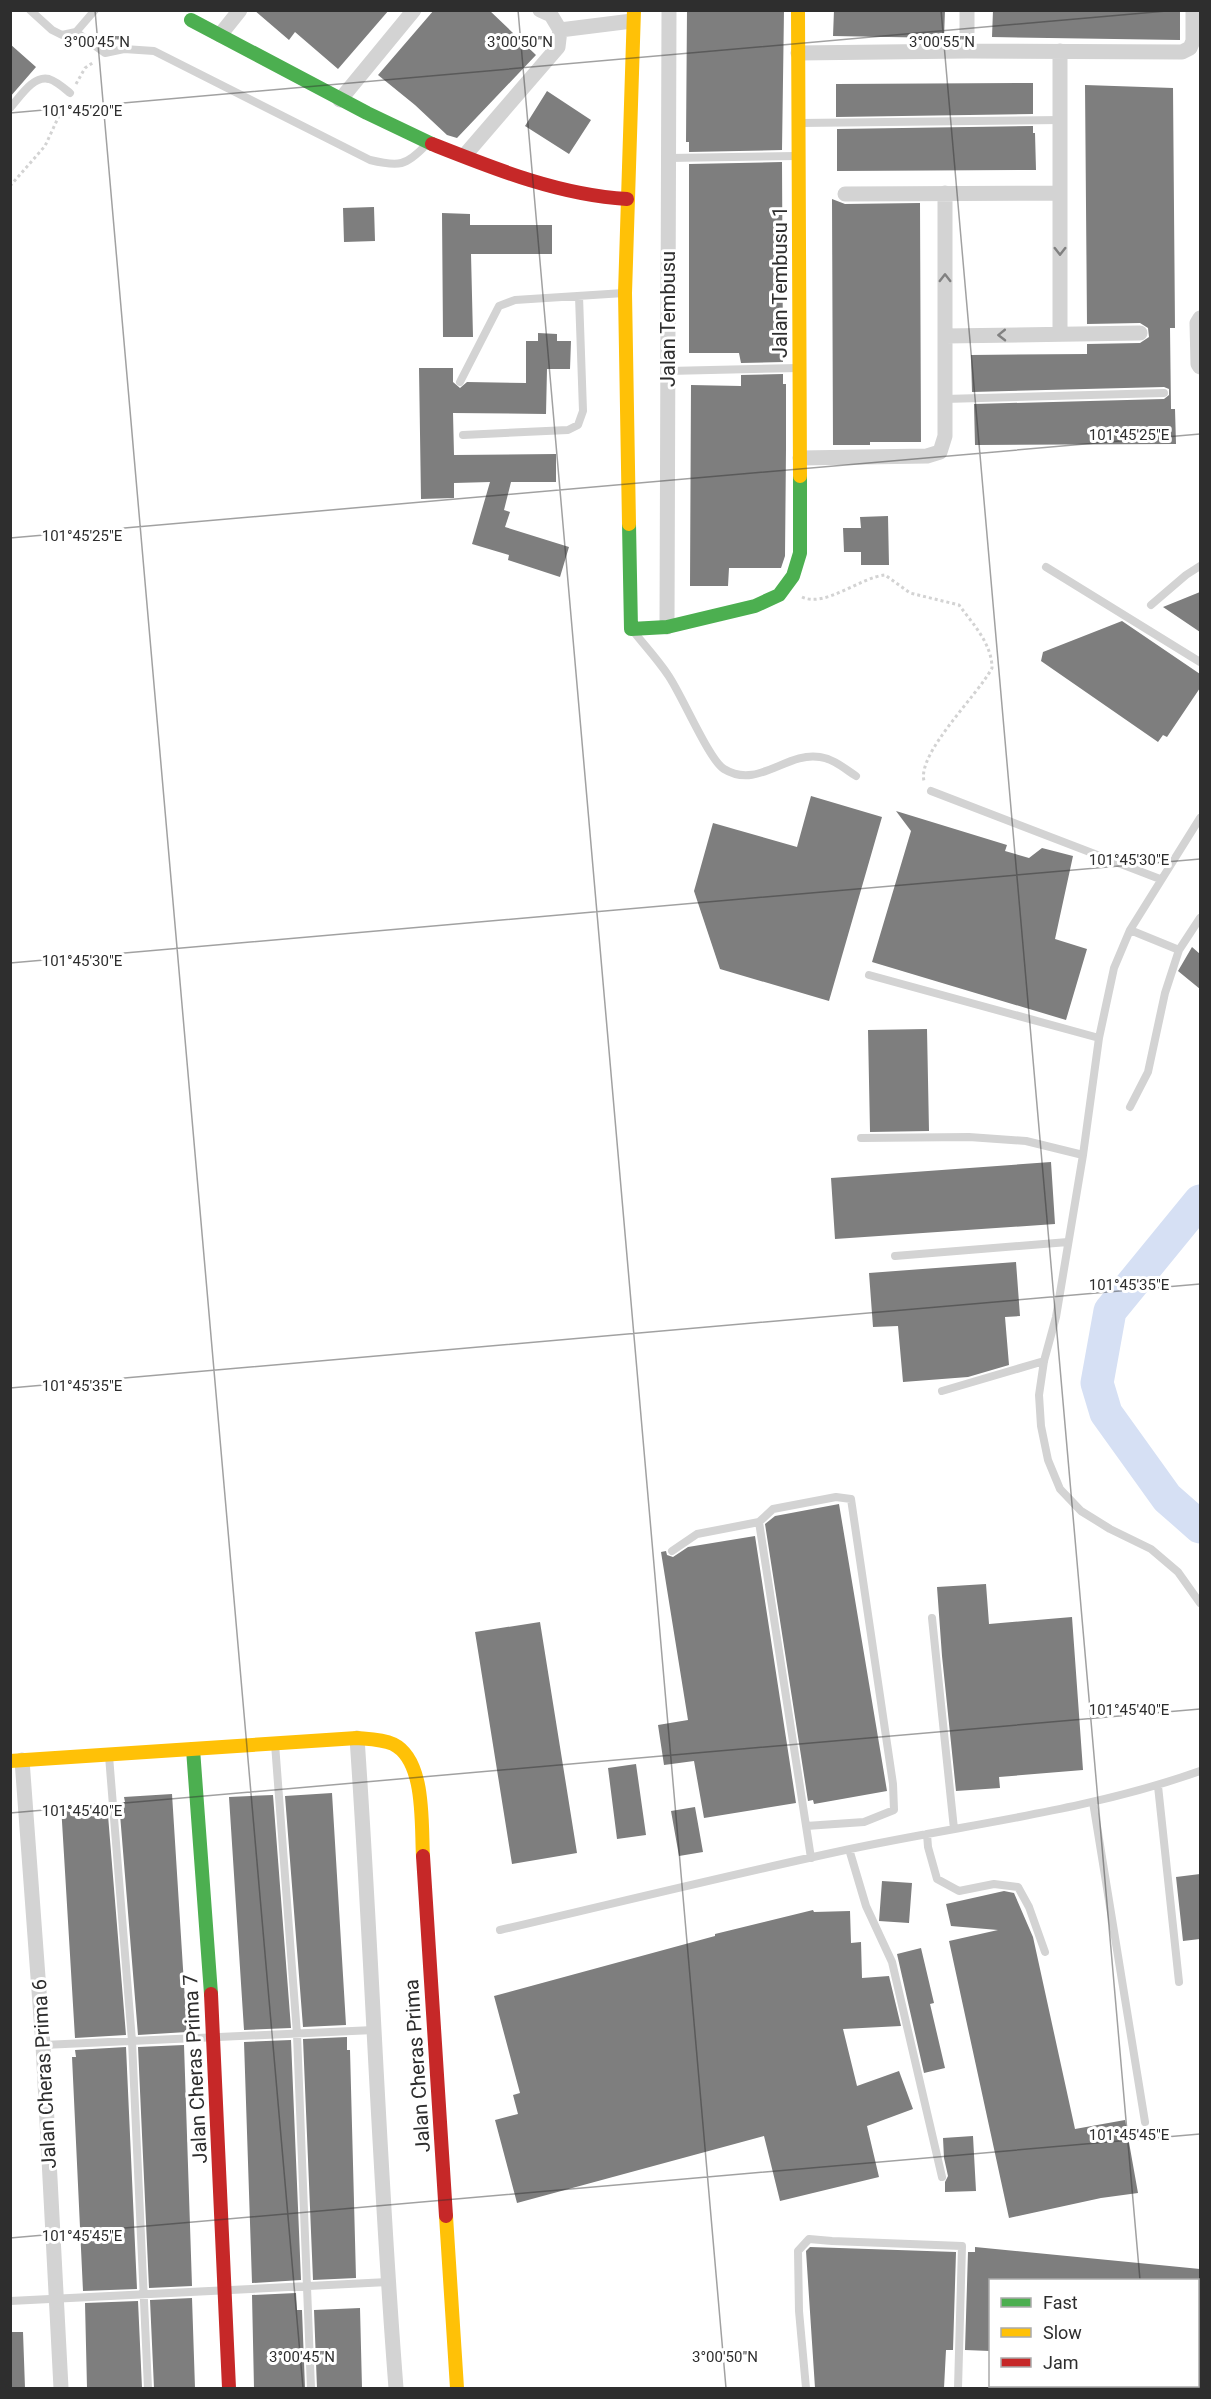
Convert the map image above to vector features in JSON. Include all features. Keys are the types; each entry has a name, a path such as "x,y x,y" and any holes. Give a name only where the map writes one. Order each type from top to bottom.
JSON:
{"street":[{"path":"220,34 240,10"},
{"path":"340,100 414,10"},
{"path":"465,155 558,47 560,30 551,15 540,10"},
{"name":"Jalan Tembusu","path":"667,627 669,10"},
{"name":"Jalan Tembusu 1","path":"786,585 793,576 800,553 798,10"},
{"path":"967,10 967,51"},
{"path":"798,53 1182,52 1190,48 1193,40 1193,10"},
{"path":"560,30 633,16 625,293 631,629 667,627 755,606 779,595 786,585"},
{"path":"191,20 340,100 428,143 568,194 600,199 627,199"},
{"path":"1060,51 1060,334"},
{"path":"800,458 927,456 940,452 945,436 945,193"},
{"path":"845,194 1060,193"},
{"path":"1200,318 1197,323 1200,368"},
{"path":"945,336 1140,333"},
{"path":"16,1760 357,1738 396,2388"},
{"name":"Jalan Cheras Prima","path":"357,1738 383,1739 400,1747 414,1765 419,1789 457,2388"},
{"name":"Jalan Cheras Prima 7","path":"193,1749 214,2037 229,2388"},
{"name":"Jalan Cheras Prima 6","path":"16,1760 43,2045 61,2388"}],"lane":[{"path":"30,10 52,30 62,35 76,32 94,10"},
{"path":"76,32 105,53 124,49 154,51 370,160 388,165 402,164 411,161 428,143"},
{"path":"10,108 32,83 42,79 51,79 70,93"},
{"path":"798,123 1060,120"},
{"path":"669,158 799,156"},
{"path":"460,382 499,306 515,300 625,293"},
{"path":"463,435 568,430 578,424 583,411 579,296"},
{"path":"668,371 800,368"},
{"path":"944,399 1164,393"},
{"path":"1151,605 1200,566"},
{"path":"1046,567 1200,662"},
{"path":"631,629 668,675 710,752 722,769 741,777 757,774 809,756 831,760 856,776"},
{"path":"931,790 1160,879"},
{"path":"1200,818 1130,930 1114,968 1099,1038 1083,1155 1056,1317 1044,1360 1039,1395 1041,1426 1048,1460 1060,1489 1081,1510 1110,1529 1151,1549 1178,1572 1200,1603"},
{"path":"1130,1107 1148,1072 1165,993 1179,950 1200,918"},
{"path":"1130,930 1179,950"},
{"path":"869,975 1099,1038"},
{"path":"861,1138 969,1137 1014,1140 1083,1155"},
{"path":"895,1256 1068,1242"},
{"path":"942,1391 1044,1360"},
{"path":"672,1551 698,1534 759,1522 773,1509 836,1497 851,1499 893,1784 894,1810 864,1822 806,1826"},
{"path":"759,1522 811,1858"},
{"path":"932,1618 954,1829"},
{"path":"275,1743 297,2034 311,2388"},
{"path":"109,1754 132,2041 148,2388"},
{"path":"500,1930 849,1849 1093,1802 1158,1786 1200,1770"},
{"path":"1158,1786 1179,1982"},
{"path":"1093,1802 1145,2122"},
{"path":"927,1834 937,1879 959,1891 994,1884 1017,1887 1029,1906 1044,1952"},
{"path":"849,1849 866,1906 892,1962 942,2177"},
{"path":"43,2045 375,2030"},
{"path":"806,2388 799,2311 798,2251 809,2238 962,2246 958,2388"},
{"path":"10,2301 388,2282"}],"path":[{"path":"10,186 45,147 70,93 85,68 105,53"},
{"path":"786,585 808,600 885,575 910,593 959,605 986,644 991,654 992,668 931,752 922,777 925,786 931,790"}],"building":[{"path":"254,10 389,10 338,69 295,32 289,40"},
{"path":"434,10 489,10 536,55 457,138 447,135 378,75"},
{"path":"687,10 784,10 782,150 689,152 689,142 686,142"},
{"path":"834,10 945,10 944,38 833,36"},
{"path":"993,10 1180,10 1180,40 992,37"},
{"path":"10,44 36,67 10,97"},
{"path":"1033,83 1033,114 836,117 836,84"},
{"path":"1085,85 1173,88 1175,328 1170,328 1171,409 1175,409 1176,444 975,445 974,404 1164,399 1169,395 1169,389 1164,387 972,392 971,355 1087,354 1087,344 1140,343 1149,337 1148,328 1140,323 1087,324"},
{"path":"547,91 591,120 569,154 525,126"},
{"path":"1033,126 1036,170 837,171 837,129"},
{"path":"782,162 783,362 741,363 739,353 689,353 689,164"},
{"path":"832,199 845,204 920,203 921,442 833,445"},
{"path":"374,207 375,241 344,242 343,208"},
{"path":"442,213 470,214 470,225 552,225 552,254 471,254 473,337 443,337"},
{"path":"538,333 557,334 557,341 571,341 570,369 547,369 546,414 453,413 454,455 556,454 556,482 511,482 504,510 510,512 505,527 569,547 560,577 508,560 509,555 472,544 490,482 454,483 454,498 421,499 419,368 453,368 453,382 460,388 467,382 526,383 526,341 538,341"},
{"path":"783,374 783,384 786,384 785,556 781,568 729,568 728,586 690,586 691,385 741,386 741,375"},
{"path":"888,516 889,565 861,565 861,552 844,552 843,528 861,528 860,517"},
{"path":"1200,592 1200,632 1163,607"},
{"path":"1122,621 1200,674 1200,688 1167,737 1163,735 1158,742 1041,661 1043,652"},
{"path":"811,796 882,817 829,1001 720,969 694,891 713,823 797,847"},
{"path":"896,811 1007,845 1005,851 1029,858 1042,848 1073,856 1055,939 1087,949 1066,1020 872,962 911,831"},
{"path":"1192,947 1200,954 1200,989 1178,971"},
{"path":"927,1029 929,1131 870,1132 868,1030"},
{"path":"1051,1162 1055,1224 835,1239 831,1178"},
{"path":"1016,1262 1020,1316 1005,1317 1009,1365 968,1377 903,1382 898,1326 873,1327 869,1273"},
{"path":"839,1504 887,1791 814,1804 813,1800 808,1801 765,1524 775,1516"},
{"path":"755,1536 796,1803 704,1818 694,1761 664,1765 658,1725 688,1720 661,1552 666,1551 667,1555 673,1557 688,1547"},
{"path":"986,1584 989,1624 1072,1617 1083,1770 999,1777 1000,1788 956,1791 937,1587"},
{"path":"540,1622 577,1853 512,1864 475,1632"},
{"path":"636,1764 646,1835 617,1839 608,1768"},
{"path":"332,1793 346,2025 303,2027 285,1796"},
{"path":"172,1794 187,2032 138,2035 119,1802 125,1802 124,1797"},
{"path":"273,1795 291,2028 244,2030 229,1797"},
{"path":"107,1803 126,2035 75,2038 61,1805"},
{"path":"695,1807 703,1852 679,1856 671,1811"},
{"path":"1200,1874 1200,1939 1183,1941 1176,1877"},
{"path":"882,1881 912,1883 909,1923 879,1921"},
{"path":"1004,1891 1014,1893 1033,1937 1075,2129 1125,2120 1138,2193 1101,2198 1009,2218 949,1941 998,1930 951,1926 946,1904"},
{"path":"813,1910 814,1912 850,1911 851,1943 861,1942 862,1978 889,1976 901,2026 843,2029 857,2086 899,2071 913,2109 867,2126 879,2177 780,2201 764,2136 517,2203 495,2120 518,2114 513,2095 520,2093 494,1996 715,1936 715,1934"},
{"path":"921,1948 934,2003 930,2004 945,2068 924,2073 897,1954"},
{"path":"347,2037 347,2050 350,2050 356,2278 313,2280 303,2039"},
{"path":"291,2040 301,2280 252,2283 244,2042"},
{"path":"184,2045 192,2286 149,2288 138,2047"},
{"path":"126,2047 137,2289 83,2291 72,2057 76,2057 75,2050"},
{"path":"973,2136 976,2191 945,2192 945,2182 948,2176 943,2138"},
{"path":"810,2247 956,2252 953,2350 946,2350 944,2388 815,2388 806,2251"},
{"path":"975,2247 1200,2269 1200,2280 989,2279 989,2351 965,2350 968,2252 975,2252"},
{"path":"296,2293 297,2310 302,2310 305,2388 254,2388 252,2295"},
{"path":"192,2298 195,2388 154,2388 150,2300"},
{"path":"138,2301 142,2388 87,2388 85,2303"},
{"path":"360,2308 362,2388 317,2388 314,2310"},
{"path":"10,2332 23,2332 25,2388 10,2388"}],"waterway":[{"path":"1200,1201 1110,1311 1097,1383 1106,1413 1167,1498 1200,1527"}],"traffic: fast":[{"path":"191,20 367,113 432,144"},
{"path":"629,524 631,629 667,627 755,606 779,595 793,576 800,553 800,476"},
{"path":"193,1749 211,1994"}],"traffic: slow":[{"path":"629,524 625,293 634,10"},
{"path":"798,10 800,476"},
{"path":"10,1761 357,1738 384,1741 404,1752 416,1778 420,1794 423,1856"},
{"path":"446,2216 457,2388"}],"traffic: jam":[{"path":"432,144 503,171 552,186 602,197 627,199"},
{"path":"423,1856 446,2216"},
{"path":"211,1994 229,2388"}]}
